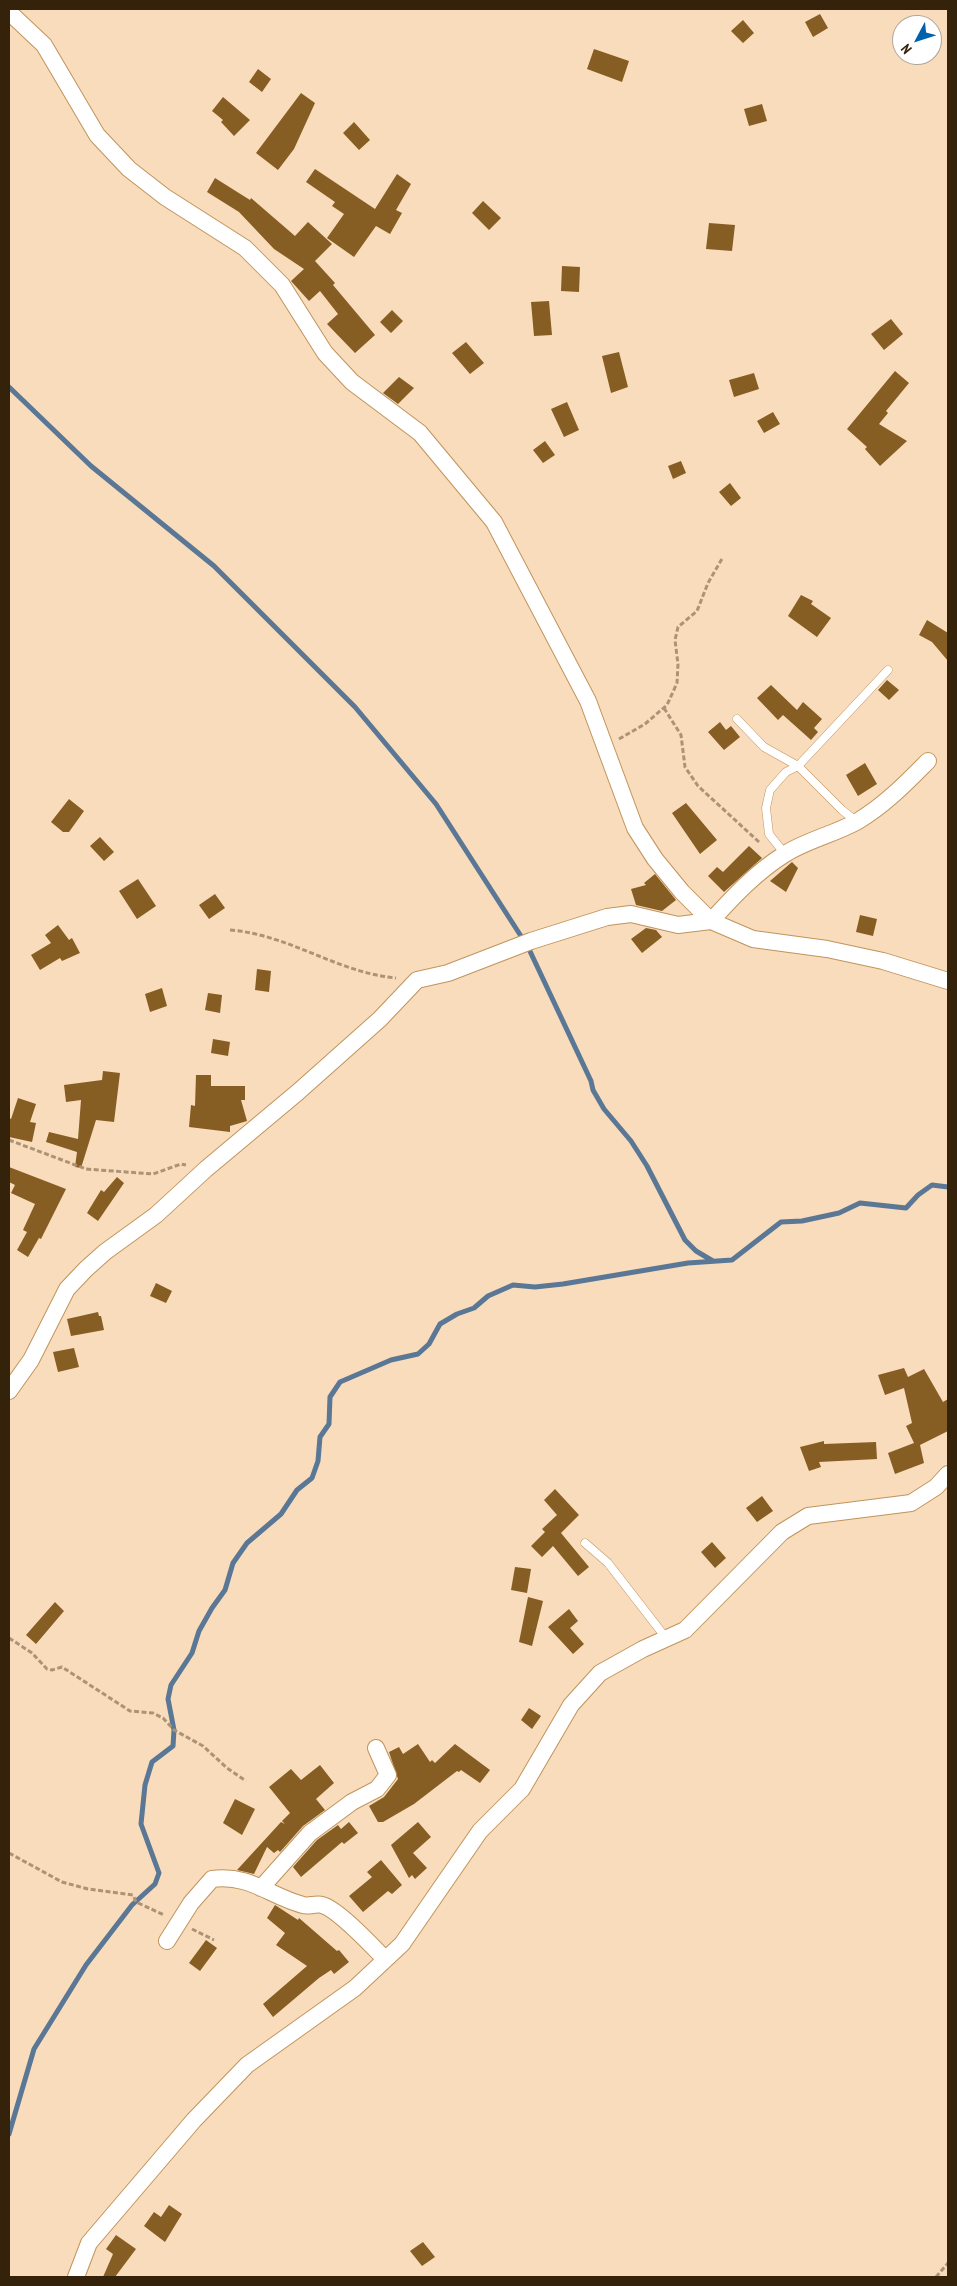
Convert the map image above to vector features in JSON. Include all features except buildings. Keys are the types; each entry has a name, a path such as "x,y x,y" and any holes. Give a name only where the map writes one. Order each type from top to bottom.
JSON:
{"street":[{"path":"9,12 44,45 97,135 129,169 165,197 245,248 282,285 332,361 352,382 420,432 494,522 588,701 635,828 655,859 682,892 711,921 753,939 827,949 883,961 948,981"},
{"path":"9,1391 31,1360 67,1289 105,1252 156,1215 206,1169 298,1092 380,1019 416,980 448,973 525,944 607,917 632,914 678,924 711,921 744,885 781,857 818,837 857,821 903,786 928,761"},
{"path":"76,2277 90,2243 194,2120 247,2065 355,1988 402,1944 480,1831 522,1789 577,1699 600,1673 685,1630 782,1532 808,1516 911,1503 936,1487 948,1474"},
{"path":"262,1888 310,1834 352,1802 377,1788 388,1775 376,1748"},
{"path":"167,1941 191,1903 212,1879 230,1877 304,1906 322,1905 357,1930 386,1959"}],"lane":[{"path":"781,857 770,834 766,808 770,790 786,772 798,766 888,670"},
{"path":"737,719 764,747 798,766 842,810 857,821"},
{"path":"585,1543 608,1563 666,1638"}],"path":[{"path":"605,747 645,724 664,708 677,683 678,664 675,640 678,628 697,611 708,583 723,557"},
{"path":"664,708 681,736 685,766 698,786 781,857"},
{"path":"230,930 252,931 299,946 354,971 416,980"},
{"path":"9,1140 86,1169 153,1174 181,1164 206,1169"},
{"path":"9,1638 32,1653 47,1669 52,1670 62,1667 130,1711 153,1713 163,1718 174,1730 203,1746 227,1768 246,1781"},
{"path":"9,1853 62,1882 88,1889 133,1895 136,1902 214,1940"},
{"path":"938,2276 948,2263"}],"waterway":[{"path":"9,387 91,466 214,566 355,707 436,804 528,947 591,1081 593,1090 604,1109 631,1141 647,1166 685,1240 696,1251 713,1261"},
{"path":"9,2134 34,2049 86,1965 132,1905 155,1884 159,1873 141,1824 145,1785 152,1762 173,1746 174,1730 168,1699 171,1685 192,1653 199,1631 225,1590 233,1563 247,1543 281,1514 297,1490 312,1478 318,1461 320,1437 329,1424 330,1397 340,1382 391,1360 418,1354 429,1344 440,1324 457,1314 474,1308 488,1296 513,1285 535,1287 563,1284 688,1263 732,1260 781,1222 802,1221 839,1213 860,1203 906,1208 918,1195 932,1185 948,1187"}]}
